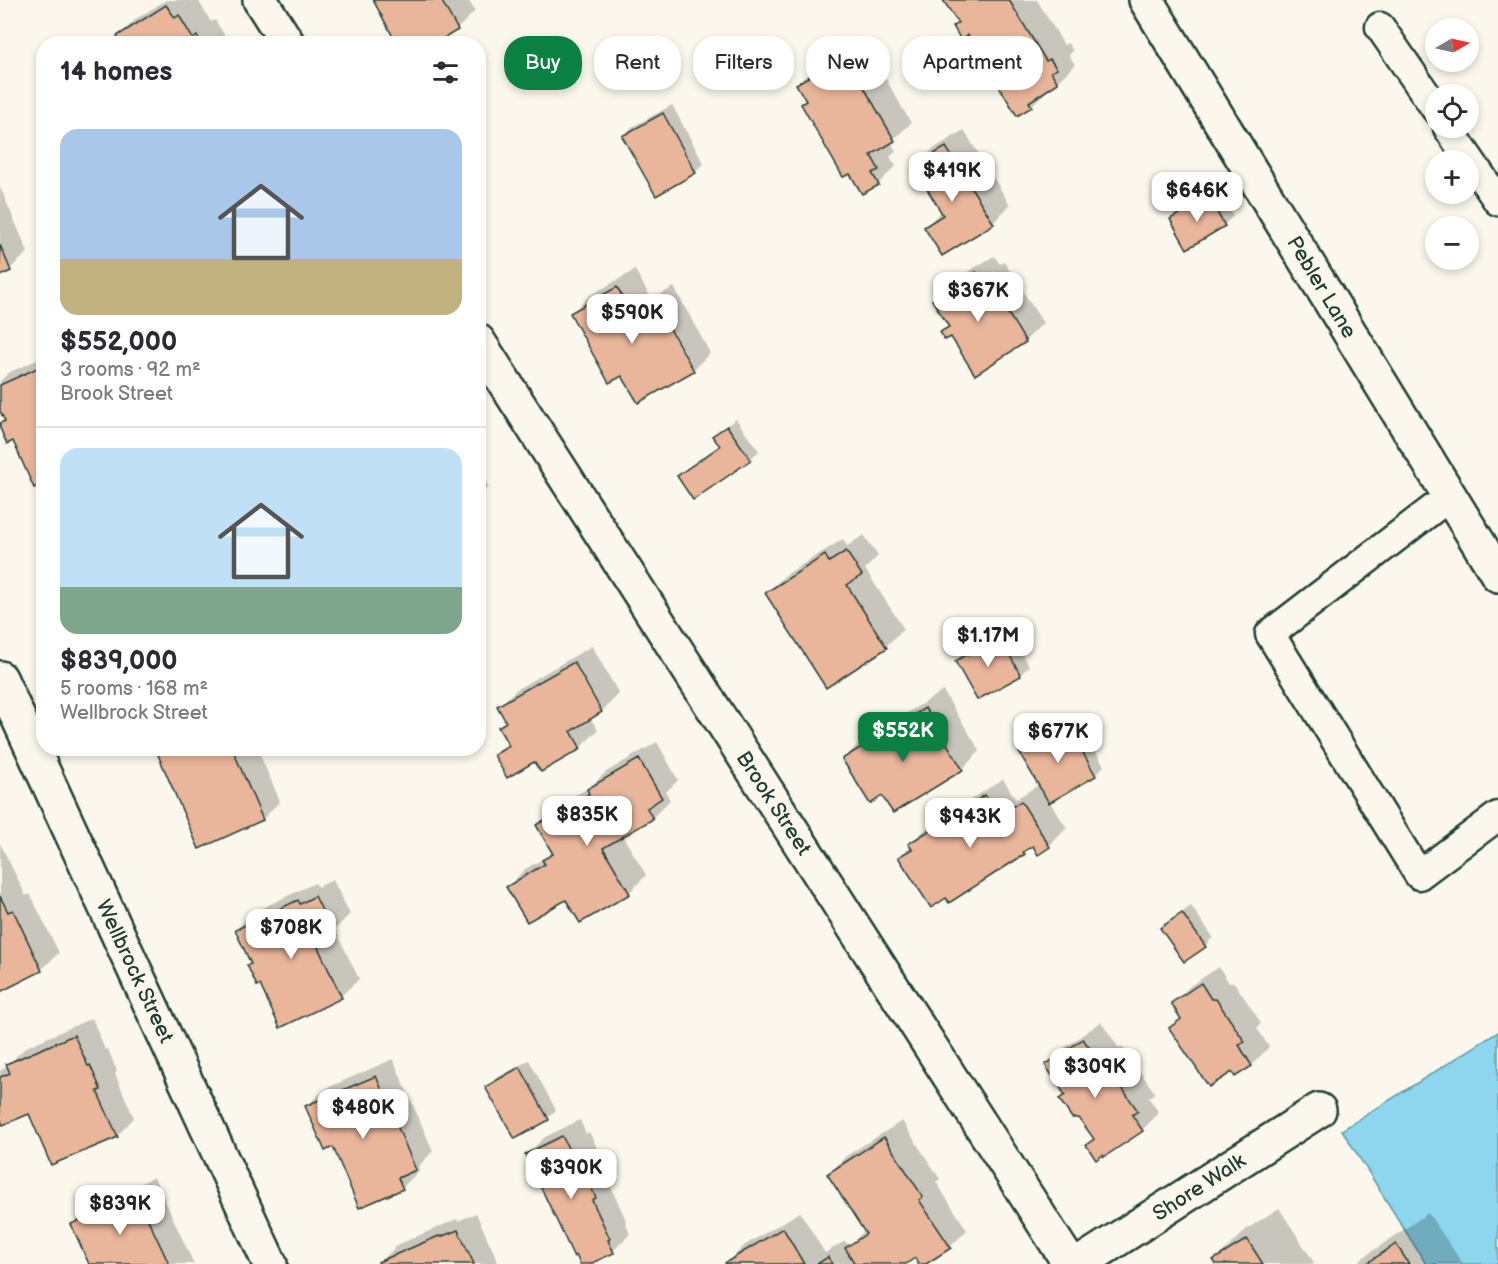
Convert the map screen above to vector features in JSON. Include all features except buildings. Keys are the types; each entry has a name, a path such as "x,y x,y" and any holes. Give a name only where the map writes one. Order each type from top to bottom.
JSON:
{"street":[{"path":"260,0 283,36"},
{"name":"Pebler Lane","path":"1146,0 1498,575"},
{"name":"Brook Street","path":"486,353 1070,1264"},
{"name":"Wellbrock Street","path":"0,678 270,1264"},
{"name":"Shore Walk","path":"1079,1264 1319,1110"}],"lane":[{"path":"1380,27 1425,93"},
{"path":"1455,138 1498,201"},
{"path":"1450,496 1270,634 1419,875 1498,816"}],"water":[{"path":"1498,1032 1498,1264 1426,1264 1342,1130"}]}
